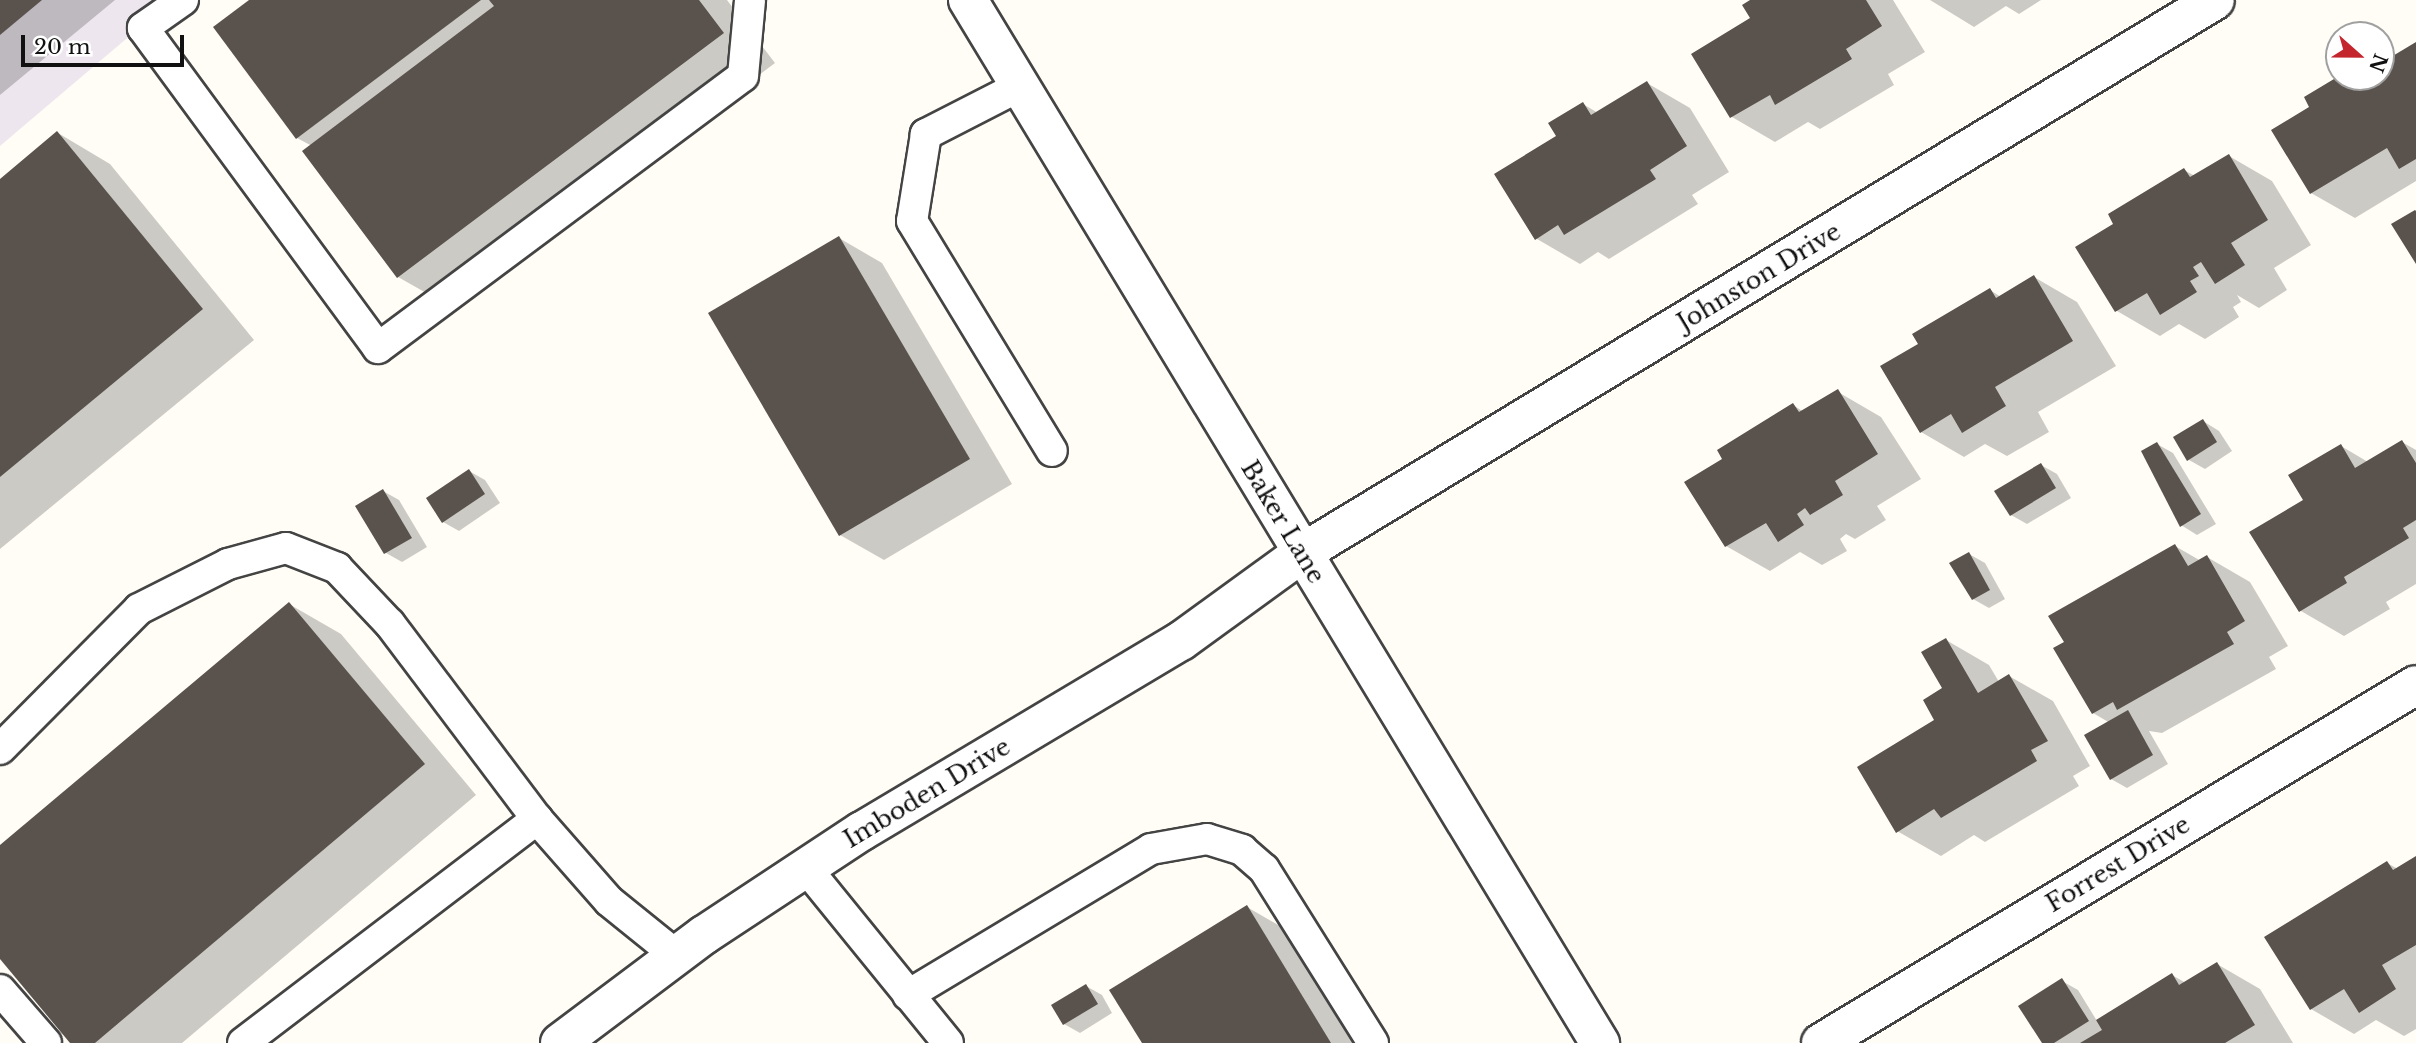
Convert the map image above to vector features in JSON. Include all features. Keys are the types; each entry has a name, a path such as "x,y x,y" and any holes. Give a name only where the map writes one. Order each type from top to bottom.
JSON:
{"street":[{"name":"Baker Lane","path":"968,0 1600,1043"},
{"name":"Johnston Drive","path":"1302,553 2215,0"},
{"name":"Imboden Drive","path":"560,1043 676,955 806,868 1181,641 1302,553"},
{"name":"Forrest Drive","path":"1821,1043 2416,685"}],"lane":[{"path":"183,0 143,28 378,348 743,76 747,1"},
{"path":"1020,86 926,134 912,221 1052,451"},
{"path":"0,749 139,608 228,564 286,548 337,568 390,624 537,819 609,901 676,955"},
{"path":"243,1043 537,819"},
{"path":"908,995 1151,849 1207,839 1242,850 1264,869 1373,1043"},
{"path":"806,868 948,1043"},
{"path":"0,990 46,1043"}],"shaded area":[{"path":"0,0 172,0 0,146"}],"building":[{"path":"0,0 42,0 0,35"},
{"path":"249,0 481,0 296,139 213,27"},
{"path":"489,0 699,0 724,33 397,278 302,151 494,6"},
{"path":"1750,0 1866,0 1882,26 1846,49 1852,59 1775,105 1770,95 1730,118 1691,54 1750,18 1742,5"},
{"path":"2416,42 2416,159 2399,169 2387,148 2310,194 2271,130 2309,107 2304,97 2325,84 2325,91 2395,91 2395,55"},
{"path":"1647,81 1687,146 1650,170 1656,179 1564,235 1558,225 1535,240 1494,174 1556,136 1548,123 1583,102 1591,115"},
{"path":"57,131 203,309 0,477 0,179"},
{"path":"2229,154 2268,220 2231,243 2245,265 2215,284 2201,262 2193,267 2199,276 2190,281 2197,292 2160,315 2147,293 2115,312 2075,247 2113,224 2108,214 2184,168 2190,177"},
{"path":"2416,211 2416,264 2391,224"},
{"path":"839,236 970,459 839,536 708,313"},
{"path":"2034,275 2073,341 1995,387 2006,406 1962,433 1951,414 1920,433 1880,366 1918,344 1912,334 1990,288 1996,298"},
{"path":"1838,389 1878,454 1835,481 1843,495 1810,515 1805,508 1797,514 1804,525 1778,542 1766,523 1725,547 1684,482 1722,459 1717,450 1793,403 1799,412"},
{"path":"2203,419 2217,442 2187,461 2173,437"},
{"path":"2402,440 2416,463 2416,520 2403,528 2409,538 2344,577 2347,583 2299,612 2249,532 2303,500 2288,475 2341,444 2355,468"},
{"path":"2157,442 2201,514 2180,527 2141,451"},
{"path":"2041,463 2056,488 2010,516 1994,491"},
{"path":"469,469 485,494 442,523 426,498"},
{"path":"383,489 412,538 384,554 355,506"},
{"path":"2175,544 2188,566 2207,555 2245,621 2227,632 2234,644 2117,710 2113,702 2092,714 2053,648 2064,642 2048,616"},
{"path":"1969,552 1990,590 1972,600 1949,563"},
{"path":"289,602 425,764 95,1043 70,1043 0,959 0,845"},
{"path":"1946,638 1978,693 2009,674 2048,741 2031,750 2037,761 1941,818 1934,809 1896,833 1857,767 1934,720 1923,700 1942,688 1921,652"},
{"path":"2128,710 2153,755 2110,780 2084,735"},
{"path":"2416,856 2416,945 2382,965 2396,989 2359,1013 2344,989 2310,1010 2264,937 2387,861 2393,870"},
{"path":"1247,905 1331,1043 1142,1043 1109,990"},
{"path":"2217,962 2255,1025 2225,1043 2080,1043 2102,1030 2096,1020 2172,973 2179,985"},
{"path":"2062,978 2089,1021 2054,1043 2042,1043 2018,1006"},
{"path":"1086,984 1098,1004 1063,1025 1051,1005"}]}
